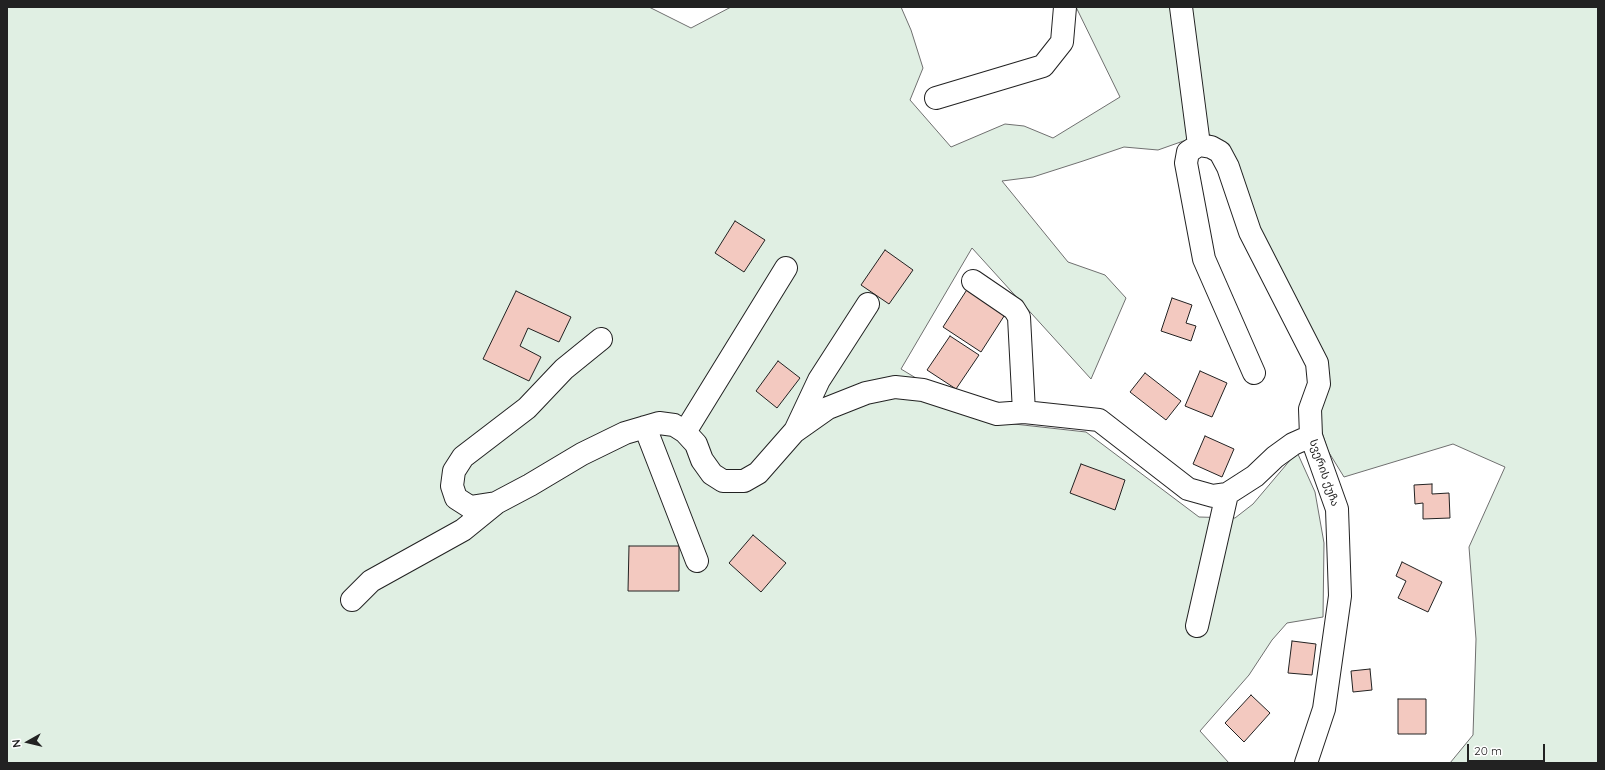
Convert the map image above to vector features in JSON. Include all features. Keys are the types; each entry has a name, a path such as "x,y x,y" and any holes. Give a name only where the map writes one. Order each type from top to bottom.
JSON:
{"street":[{"path":"936,98 1043,66 1062,42 1065,7"},
{"path":"1181,7 1199,145 1188,152 1186,163 1204,259 1254,373"},
{"name":"სვერის ქუჩა","path":"1199,145 1211,147 1220,152 1228,167 1250,232 1317,363 1319,384 1310,409 1311,436 1337,509 1340,596 1324,709 1306,763"},
{"path":"686,432 786,268"},
{"path":"973,281 1014,309 1019,317 1024,412"},
{"path":"794,432 819,380 868,304"},
{"path":"496,503 470,507 456,498 452,486 454,471 463,457 527,408 564,369 600,339"},
{"path":"352,600 371,581 463,530 496,503 582,454 625,433 658,423 674,425 686,432 696,444 702,460 712,474 723,482 744,481 758,473 794,432 828,408 866,393 895,388 923,390 998,414 1024,412 1099,420 1188,489 1213,496 1227,494 1255,476 1275,457 1293,444 1311,436"},
{"path":"645,427 697,562"},
{"path":"1197,626 1227,494"}],"green space":[{"path":"7,7 649,7 691,28 731,7 901,7 911,30 923,68 910,100 951,147 1005,124 1024,126 1053,138 1120,97 1076,7 1598,7 1598,763 1450,763 1473,735 1476,639 1469,547 1505,467 1453,444 1344,477 1328,451 1319,423 1322,405 1330,385 1321,352 1257,228 1224,142 1206,133 1158,150 1124,147 1033,177 1002,181 1068,262 1105,275 1126,298 1091,379 972,248 901,369 987,421 1086,432 1199,517 1235,518 1253,504 1297,452 1315,492 1324,543 1323,617 1287,623 1272,640 1249,675 1200,731 1229,763 7,763"}],"building":[{"path":"735,221 765,240 744,272 715,253"},
{"path":"885,250 913,270 889,304 861,285"},
{"path":"968,288 1006,313 981,352 943,327"},
{"path":"516,291 571,317 559,342 528,328 520,346 541,357 529,381 483,359"},
{"path":"1172,298 1192,305 1186,323 1196,326 1191,341 1161,331"},
{"path":"950,336 979,355 956,389 927,370"},
{"path":"778,361 800,378 777,408 756,391"},
{"path":"1200,371 1227,383 1212,417 1185,406"},
{"path":"1145,373 1181,401 1166,420 1130,392"},
{"path":"1205,436 1234,449 1222,477 1193,464"},
{"path":"1081,464 1125,480 1115,510 1070,493"},
{"path":"1432,484 1432,494 1449,493 1450,518 1423,519 1423,503 1415,504 1414,485"},
{"path":"753,535 786,563 761,592 729,563"},
{"path":"629,546 679,546 679,591 628,591"},
{"path":"1402,562 1442,582 1428,612 1398,598 1406,581 1396,576"},
{"path":"1292,641 1316,644 1312,675 1288,673"},
{"path":"1370,669 1372,690 1353,692 1351,671"},
{"path":"1251,695 1270,713 1244,742 1225,723"},
{"path":"1398,699 1426,699 1426,734 1398,734"}]}
